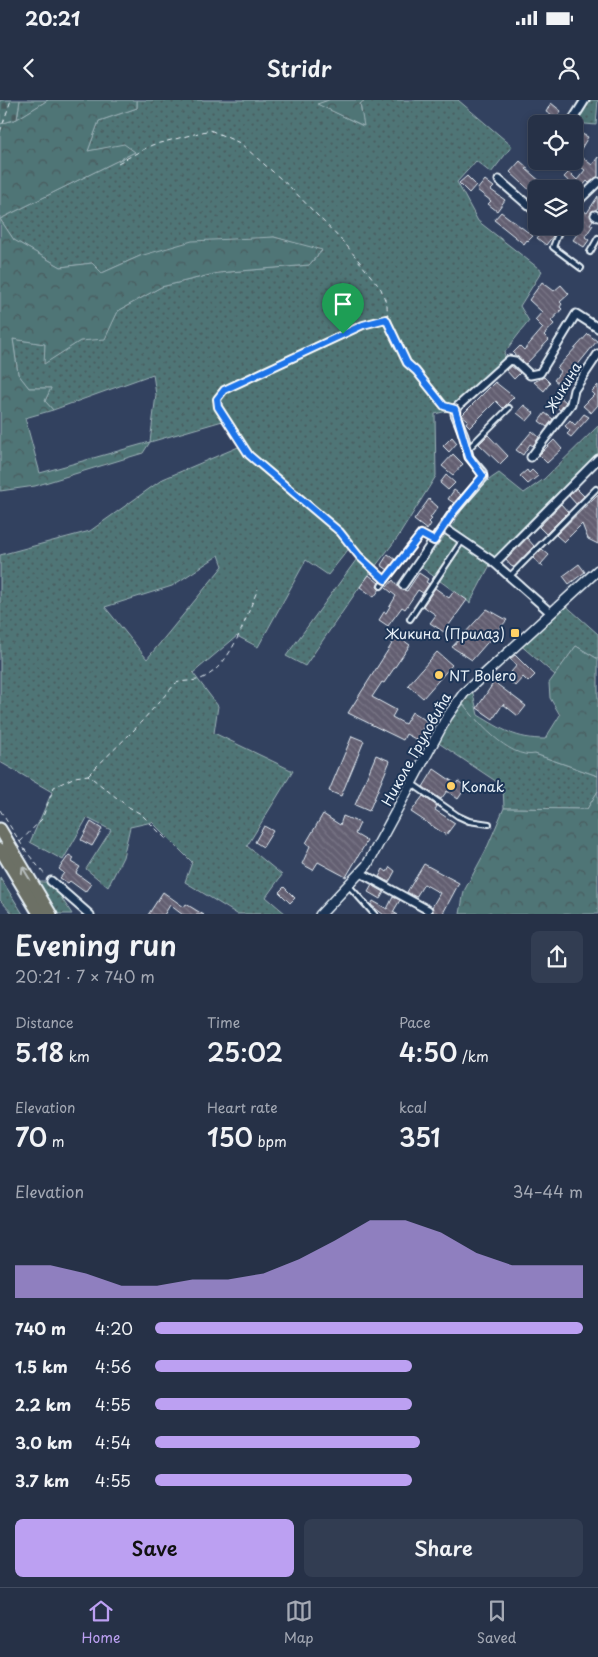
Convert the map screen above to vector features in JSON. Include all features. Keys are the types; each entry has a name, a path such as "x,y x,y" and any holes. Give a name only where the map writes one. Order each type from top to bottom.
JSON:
{"highway":[{"path":"0,829 51,914"},
{"path":"0,848 40,914"}],"street":[{"path":"576,115 585,100"},
{"path":"499,180 528,205"},
{"path":"583,196 598,182"},
{"path":"403,585 454,511 483,476 470,458 455,409 509,360 515,361 530,375 540,373 576,314 598,328"},
{"name":"Жикина","path":"531,457 571,404 574,390 598,354"},
{"path":"495,563 598,459"},
{"path":"444,528 495,563 551,613"},
{"name":"Николе Груловића","path":"320,914 361,873 376,852 411,782 447,717 464,693 598,570"},
{"path":"361,873 428,910"},
{"path":"51,881 90,914"}],"lane":[{"path":"556,235 553,247 581,268"},
{"path":"590,252 598,238"},
{"path":"467,450 509,408"},
{"path":"510,576 596,489"},
{"path":"381,586 421,534 434,541"},
{"path":"410,619 462,540"},
{"path":"411,782 458,816 469,821 489,824"},
{"path":"349,886 376,914"}],"path":[{"path":"0,132 11,100"},
{"path":"118,163 152,146 210,130 240,143 289,186 347,246 381,290 387,304 386,319 407,363 416,371 444,406 455,409"},
{"path":"385,580 359,556 340,532 249,455 218,407 217,399 224,390 363,325 386,319"},
{"path":"20,842 42,819 54,787 75,777 88,775 134,730 176,683 201,679 217,669 233,644 258,589"},
{"path":"88,775 126,806 141,814 167,840"},
{"path":"0,810 20,842 51,881"}],"green space":[{"path":"0,100 20,100 17,119 0,124"},
{"path":"20,100 48,100 17,119"},
{"path":"48,100 137,100 137,108 99,121 88,151 124,144 135,152 0,219 0,124 17,119"},
{"path":"137,100 329,100 318,104 363,126 360,103 365,100 458,100 512,146 491,173 476,161 457,182 478,221 542,271 520,306 529,321 504,353 507,361 455,409 435,414 436,476 398,537 361,585 305,666 286,656 359,556 351,546 328,575 306,560 258,647 237,636 193,673 218,706 214,733 293,771 247,846 282,875 266,897 286,914 237,914 185,882 192,862 152,822 130,827 123,857 108,887 86,869 111,830 87,818 63,860 30,842 52,792 0,762 0,555 90,531 163,479 243,445 226,420 150,442 156,395 153,374 53,410 45,401 51,388 29,388 18,374 13,339 45,344 45,363 80,341 105,338 118,311 161,287 218,273 309,265 322,251 274,237 140,256 102,273 92,263 61,267 14,240 0,219 135,152 124,145 88,151 99,121 137,108","holes":["219,555 223,566 147,659 105,607 172,586"]},
{"path":"329,100 365,100 360,104 364,126 317,104"},
{"path":"588,100 598,100 596,125 585,124 583,123 583,115 578,114"},
{"path":"0,219 14,240 61,267 92,263 102,273 140,256 192,241 274,237 322,250 309,265 218,273 161,287 118,311 105,339 80,341 44,364 45,344 13,339 18,374 29,388 51,388 45,401 53,410 25,418 40,473 150,442 143,453 35,486 0,491"},
{"path":"598,426 598,454 490,565 470,603 421,567 449,530 454,531 452,526 467,503 492,478 499,473 524,493 544,479"},
{"path":"563,603 598,634 598,659 576,646 555,675 518,643"},
{"path":"576,646 598,659 598,776 535,754 514,751 493,736 459,699 471,685 478,715 510,733 535,739 545,739 560,715 550,698 549,683"},
{"path":"459,699 481,725 535,754 598,776 598,791 587,809 504,808 503,786 434,740"},
{"path":"598,791 598,914 493,914 490,912 487,914 460,914 464,891 486,850 504,808 587,809"},
{"path":"0,877 23,914 13,914 0,900"},
{"path":"38,882 51,882 72,914 58,914"}],"building":[{"path":"551,103 561,111 558,115 551,115 546,112"},
{"path":"583,134 588,137 583,146"},
{"path":"598,157 598,176 589,183 587,181 583,186 583,180 577,180 585,170 583,169 583,158 592,165"},
{"path":"520,161 539,180 528,180 528,189 510,172"},
{"path":"569,172 577,180 567,180 564,177"},
{"path":"467,176 476,185 469,193 459,183"},
{"path":"485,180 494,187 491,190 505,200 497,211 488,204 491,201 477,190"},
{"path":"598,196 598,208 590,214 593,220 590,224 593,225 585,237 589,240 584,247 573,240 576,235 583,235 583,212 584,211 587,213"},
{"path":"501,212 528,232 528,235 533,236 524,244 494,220"},
{"path":"539,235 553,236 546,245 537,238"},
{"path":"542,282 554,291 561,285 569,294 560,302 562,309 551,321 554,324 544,335 549,340 526,364 513,353 520,346 524,350 543,328 535,320 542,312 529,300"},
{"path":"588,334 597,341 567,378 569,379 563,387 554,380 561,371 557,368"},
{"path":"511,366 520,373 514,379 506,370"},
{"path":"544,377 550,383 544,391 534,382"},
{"path":"495,382 514,397 503,408 496,401 470,427 466,423 468,420 462,415"},
{"path":"598,385 598,405 591,413 583,406 594,395 591,392"},
{"path":"558,395 566,402 560,410 554,405 556,403 553,401"},
{"path":"524,405 534,413 527,421 517,413"},
{"path":"545,413 553,419 547,427 539,421"},
{"path":"584,414 589,417 571,437 567,434 570,431 565,426 570,420 575,425"},
{"path":"532,431 539,437 533,446 530,444 523,455 516,450"},
{"path":"488,435 508,456 500,464 479,444"},
{"path":"452,437 457,443 449,452 443,446"},
{"path":"554,440 562,449 547,463 539,455"},
{"path":"453,454 463,464 453,475 442,466"},
{"path":"527,470 529,473 532,470 538,476 528,484 520,476"},
{"path":"446,475 455,483 448,490 440,483"},
{"path":"576,488 584,496 576,504 569,496"},
{"path":"454,490 461,495 454,503 448,499"},
{"path":"598,494 598,544 588,539 582,524 564,542 556,535"},
{"path":"429,499 438,507 430,518 432,519 429,522 431,524 427,530 414,520"},
{"path":"561,504 568,512 546,534 539,527"},
{"path":"527,538 534,546 514,567 511,566 506,560"},
{"path":"542,549 549,555 541,564 543,567 533,558"},
{"path":"388,554 396,560 388,570 381,565"},
{"path":"579,564 585,572 569,584 563,576"},
{"path":"419,573 428,579 426,582 429,584 423,593 418,590 405,609 402,607 388,626 379,620 384,612 386,613 396,596 386,588 393,580 400,589 407,591"},
{"path":"369,575 379,583 377,587 380,589 374,597 360,587"},
{"path":"435,588 449,598 454,591 467,600 444,632 430,623 436,615 423,606"},
{"path":"487,609 507,620 472,660 452,647"},
{"path":"397,636 410,645 372,697 396,710 392,717 405,724 412,712 427,721 421,731 428,734 423,743 406,734 403,740 348,713"},
{"path":"437,652 452,665 423,698 408,685"},
{"path":"515,655 535,675 528,682 523,677 515,686 506,678 517,665 510,659"},
{"path":"494,682 526,706 518,716 503,704 493,719 477,708"},
{"path":"352,736 364,741 341,796 329,791"},
{"path":"376,755 390,761 369,811 355,805"},
{"name":"Konak","path":"434,769 456,784 458,781 466,787 458,799 447,791 441,799 423,787"},
{"path":"423,796 437,806 435,810 455,823 446,835 411,812"},
{"path":"323,814 340,825 343,816 360,823 355,834 367,841 346,877 318,862 313,870 302,864 310,846 306,843"},
{"path":"91,822 102,829 92,846 81,840"},
{"path":"264,826 273,831 263,847 255,842"},
{"path":"69,855 74,858 72,862 80,867 76,873 91,884 85,892 70,881 68,883 60,878 64,873 59,869"},
{"path":"424,864 459,883 443,914 433,912 432,907 440,893 424,884 416,897 407,892"},
{"path":"390,867 395,871 389,882 379,877 383,869 387,872"},
{"path":"372,885 384,892 380,899 368,892"},
{"path":"284,887 295,898 290,903 279,892"},
{"path":"163,892 184,907 186,904 202,914 182,914 170,905 165,914 149,914"},
{"path":"393,897 400,900 393,912 396,914 383,914 371,905 373,901 387,909"}],"place":[{"name":"Жикина (Прилаз)","path":"515,633"},
{"name":"NT Bolero","path":"439,675"},
{"name":"Konak","path":"451,786"}],"route":[{"path":"386,319 388,327 407,363 416,371 444,406 448,409 455,409 469,457 483,475 482,479 454,511 434,541 424,534 417,537 403,559 385,580 359,556 340,532 249,455 218,407 217,399 224,390 343,334 363,325 386,319"}]}
